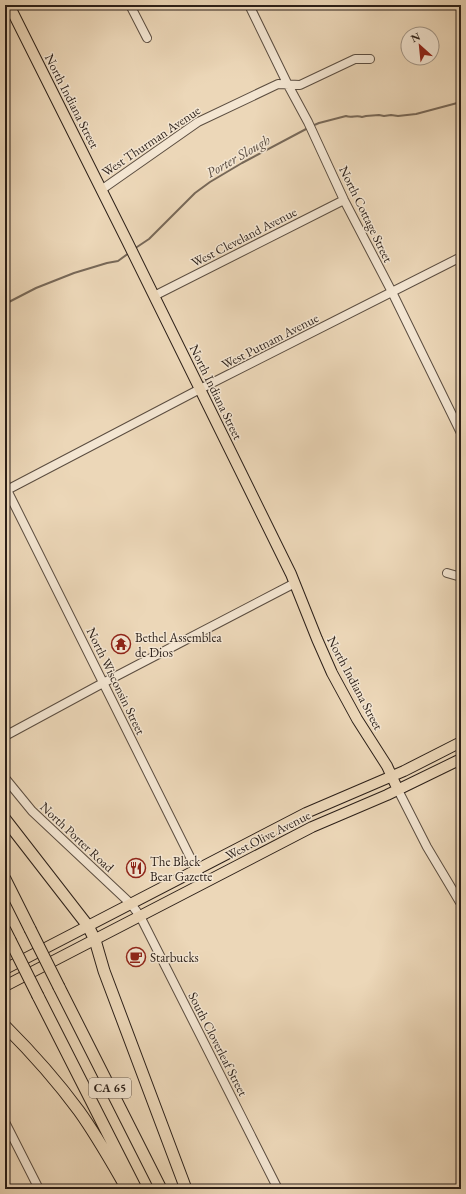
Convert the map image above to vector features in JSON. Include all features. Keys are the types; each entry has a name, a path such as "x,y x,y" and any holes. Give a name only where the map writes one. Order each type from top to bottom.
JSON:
{"highway":[{"path":"5,819 88,926 95,940 104,971 186,1189"},
{"name":"CA 65","path":"5,879 162,1189"},
{"name":"CA 65","path":"5,930 136,1189"},
{"path":"5,1026 52,1077 79,1111 102,1146 127,1189"}],"main road":[{"name":"North Indiana Street","path":"9,5 295,583 314,633 332,673 354,713 387,766 398,790"},
{"name":"West Olive Avenue","path":"5,986 95,940 136,910 196,870 306,813 392,776 461,742"},
{"name":"West Olive Avenue","path":"5,969 88,926 136,910 203,883 312,827 398,790 461,759"}],"street":[{"path":"130,5 147,38"},
{"name":"North Cottage Street","path":"249,5 314,134 344,200 392,292 461,433"},
{"name":"West Thurman Avenue","path":"101,190 198,122 278,84 300,85 355,58 370,59"},
{"name":"West Cleveland Avenue","path":"154,296 344,200"},
{"name":"West Putnam Avenue","path":"6,490 200,389 461,257"},
{"name":"North Wisconsin Street","path":"6,490 203,883"},
{"path":"447,573 461,577"},
{"path":"5,736 295,583"},
{"name":"North Porter Road","path":"5,778 32,811 136,910"},
{"path":"398,790 427,847 461,904"},
{"name":"South Cloverleaf Street","path":"136,910 278,1189"},
{"path":"5,1122 40,1189"}],"waterway":[{"name":"Porter Slough","path":"312,126 346,116 398,116 416,114 461,102"},
{"name":"Porter Slough","path":"134,249 149,239 195,193 210,182 308,128"},
{"name":"Porter Slough","path":"5,304 36,288 74,273 118,261 129,253"}],"place":[{"name":"Bethel Assemblea de Dios","path":"121,644"},
{"name":"The Black Bear Gazette","path":"136,868"},
{"name":"Starbucks","path":"136,957"}]}
